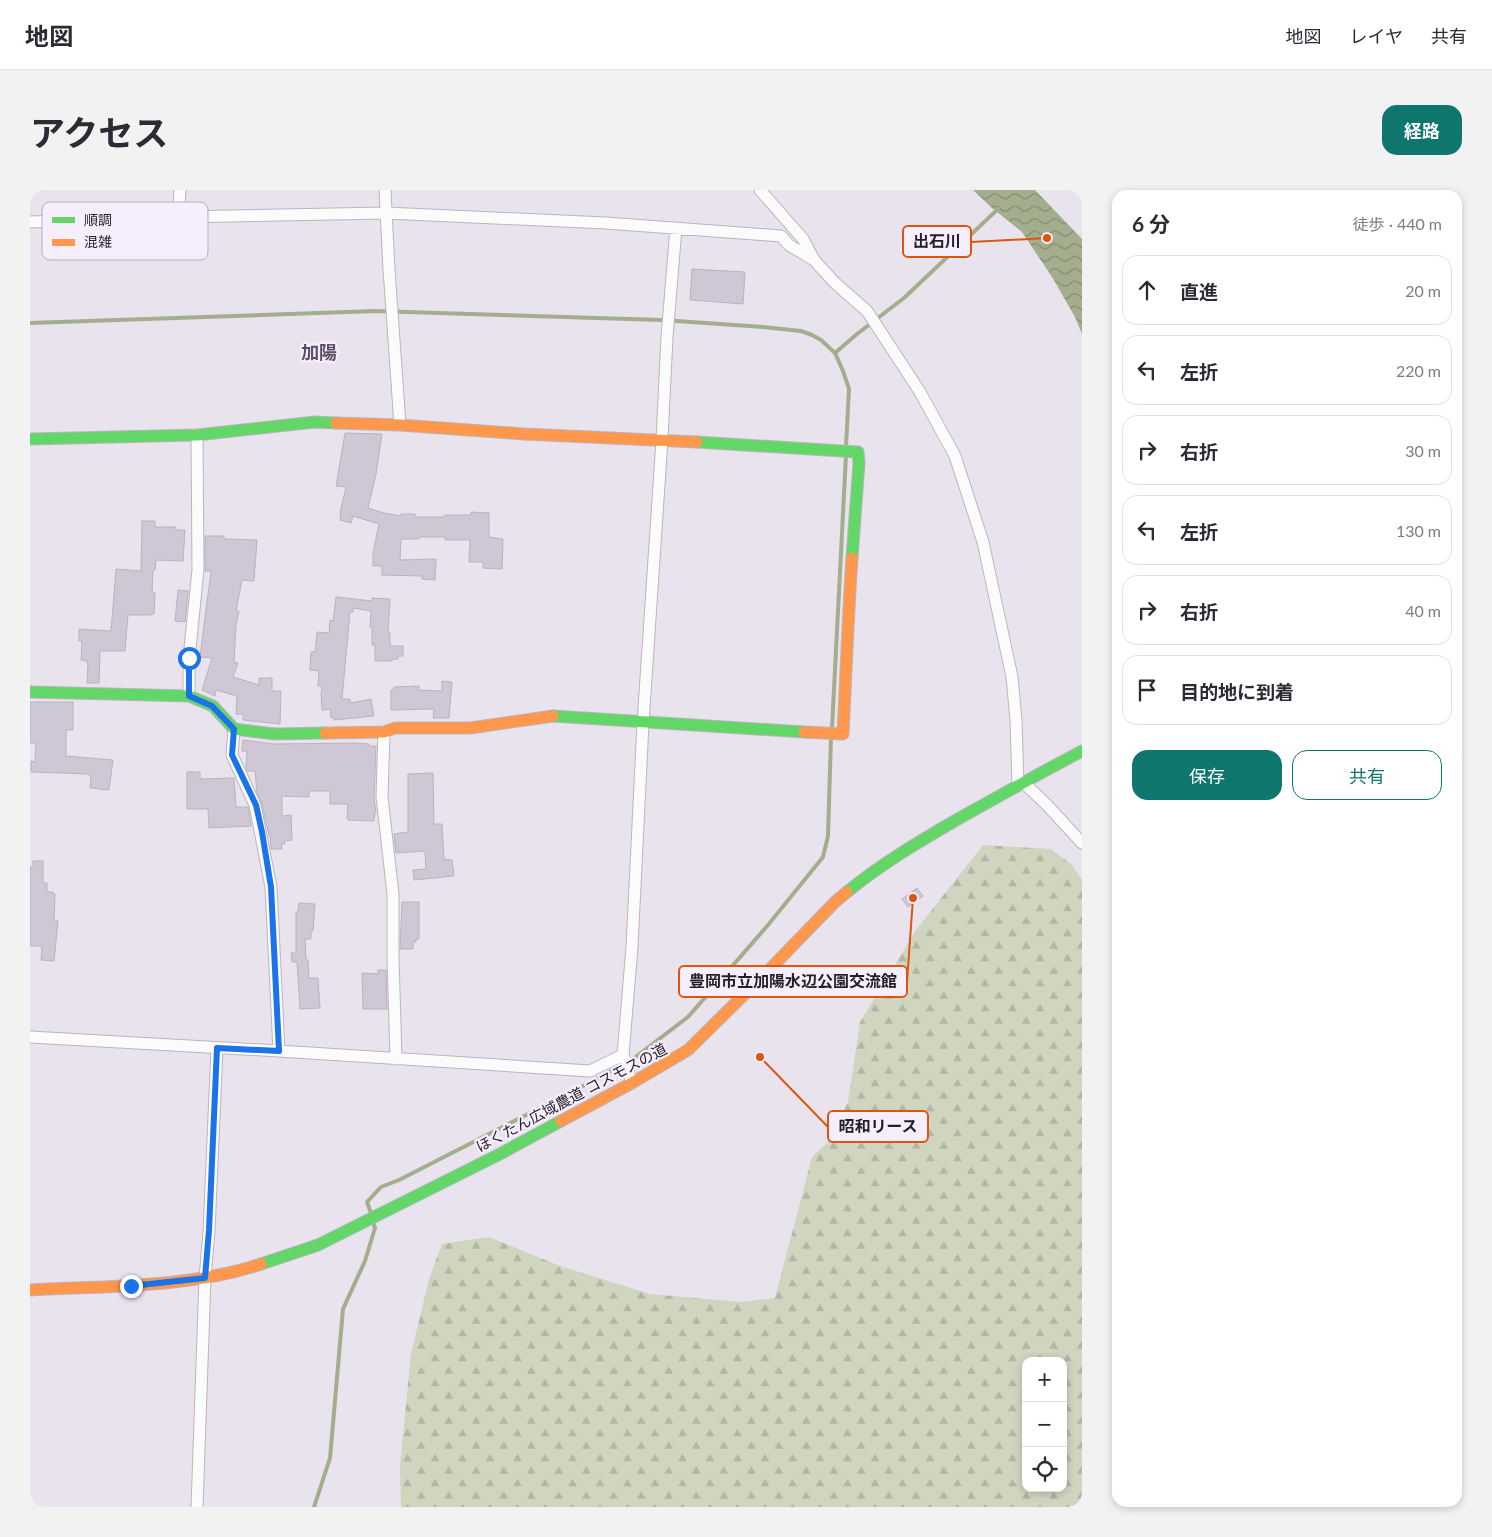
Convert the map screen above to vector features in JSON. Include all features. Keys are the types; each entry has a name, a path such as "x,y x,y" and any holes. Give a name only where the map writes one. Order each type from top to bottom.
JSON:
{"street":[{"path":"385,190 400,425"},
{"path":"760,190 803,239 814,260 835,283 867,311 920,392 955,456 984,542 1012,677 1021,784 1046,804 1082,843"},
{"path":"208,216 386,213 676,228 780,236 789,245 814,260"},
{"path":"632,1083 623,1055 632,946 643,723 676,228"},
{"path":"30,439 197,435 315,422 400,425 524,434 858,452 859,463 847,630 843,734 643,723 556,716 470,728 395,728 384,732 275,734 234,729 212,706 189,696 30,692"},
{"path":"189,696 189,658 198,570 197,435"},
{"path":"234,729 232,755 256,805 271,887 279,1051"},
{"path":"384,732 382,797 393,894 396,1059"},
{"name":"ほくたん広域農道 コスモスの道","path":"30,1290 131,1286 205,1278 243,1270 318,1245 498,1155 632,1083 688,1050 835,902 868,875 917,844 1082,751"},
{"path":"30,1037 590,1071 623,1055"},
{"path":"197,1507 205,1278 217,1048"}],"green space":[{"path":"983,845 1051,849 1072,865 1082,880 1082,1507 401,1507 400,1466 411,1354 429,1279 442,1244 489,1237 560,1266 650,1294 741,1302 775,1298 812,1157 828,1142 848,1102 860,1022 916,930"}],"water":[{"path":"973,190 1035,190 1082,239 1082,334 1075,317 1052,277 1022,232"}],"building":[{"path":"692,269 745,272 743,304 690,300"},
{"path":"345,433 382,434 376,474 368,508 401,516 401,514 415,514 415,517 471,515 471,512 489,513 489,537 503,539 502,569 483,568 483,562 469,562 470,540 445,540 445,537 419,537 419,539 401,539 400,560 436,559 435,580 422,579 422,576 382,575 382,566 373,566 373,553 379,524 353,516 351,523 340,520 346,487 336,486"},
{"path":"142,521 155,521 155,527 176,527 176,530 185,530 183,561 156,560 155,570 153,570 152,592 155,593 154,614 128,615 125,651 100,651 99,683 87,683 88,663 81,660 82,641 79,641 79,629 111,631 116,569 141,571"},
{"path":"205,536 224,536 224,539 257,540 254,581 242,580 236,611 239,611 236,625 234,662 238,663 233,677 259,685 259,678 272,678 272,691 281,691 280,724 243,720 243,714 236,714 237,696 216,690 215,696 202,690 212,658 200,657 211,571 205,571"},
{"path":"178,590 188,591 185,622 175,621"},
{"path":"336,597 372,601 372,598 390,599 388,633 390,633 390,646 403,646 403,656 398,656 398,659 392,659 392,661 375,661 375,645 372,645 372,627 370,627 371,611 353,608 353,612 350,612 342,699 350,699 351,703 371,699 374,716 334,720 333,717 331,718 330,709 322,710 322,686 318,686 319,671 310,670 311,652 315,652 317,632 329,633 330,620 333,621"},
{"path":"442,681 452,682 449,718 433,718 434,709 391,710 391,690 394,690 394,687 419,686 419,690 442,691"},
{"path":"30,702 73,702 73,730 66,730 66,756 113,760 109,790 90,788 91,776 89,774 31,772 31,761 35,762 36,743 30,743"},
{"path":"243,740 275,744 355,743 376,746 374,798 376,813 374,821 348,820 348,804 330,804 330,791 309,791 309,797 282,796 282,816 291,815 292,840 284,841 285,844 281,844 282,849 271,849 270,836 257,792 255,771 248,771 246,768 247,751 242,751"},
{"path":"187,772 200,772 200,779 234,778 236,807 248,807 251,826 209,828 208,809 187,809"},
{"path":"433,773 434,824 442,824 444,859 452,860 454,876 414,880 413,870 426,869 425,851 396,853 394,834 408,832 408,774"},
{"path":"33,861 43,861 43,883 47,883 47,892 55,894 54,920 58,921 54,961 41,960 42,946 30,946 30,867 33,867"},
{"path":"917,888 923,896 908,907 902,899"},
{"path":"402,902 419,902 419,939 413,942 413,949 400,949"},
{"path":"299,903 315,904 311,939 305,939 306,960 308,960 309,978 318,978 320,1008 300,1009 297,962 292,962 291,953 296,953 296,912 298,912"},
{"path":"378,970 386,970 387,1009 363,1009 362,973 378,974"}],"waterway":[{"path":"846,446 849,389 835,353 904,298 998,209"},
{"path":"30,323 375,311 662,320 801,331 821,340 835,353"},
{"path":"832,728 846,455"},
{"path":"371,1213 367,1202 381,1187 399,1180 633,1059 688,1017 768,925 823,857 828,836 831,737"},
{"path":"314,1507 330,1458 343,1309 365,1261 375,1228 373,1222"}],"traffic: fast":[{"path":"30,439 197,435 315,422 336,423"},
{"path":"697,442 858,452 859,463 852,558"},
{"path":"30,692 189,696 213,706 234,729 275,734 325,733"},
{"path":"553,716 804,732"},
{"path":"847,892 887,862 929,836 1082,751"},
{"path":"261,1264 318,1245 498,1155 561,1121"}],"traffic: slow":[{"path":"336,423 697,442"},
{"path":"804,732 843,734 852,558"},
{"path":"325,733 384,732 395,728 470,728 553,716"},
{"path":"561,1121 688,1050 847,892"},
{"path":"30,1290 176,1282 234,1272 261,1264"}],"place":[{"name":"出石川","path":"1047,238"},
{"name":"豊岡市立加陽水辺公園交流館","path":"913,898"},
{"name":"昭和リース","path":"760,1057"}],"district":[{"name":"加陽","path":"319,352"}],"route":[{"path":"131,1286 205,1278 217,1048 279,1051 271,887 256,805 232,755 234,729 212,706 189,696 189,658"}]}
